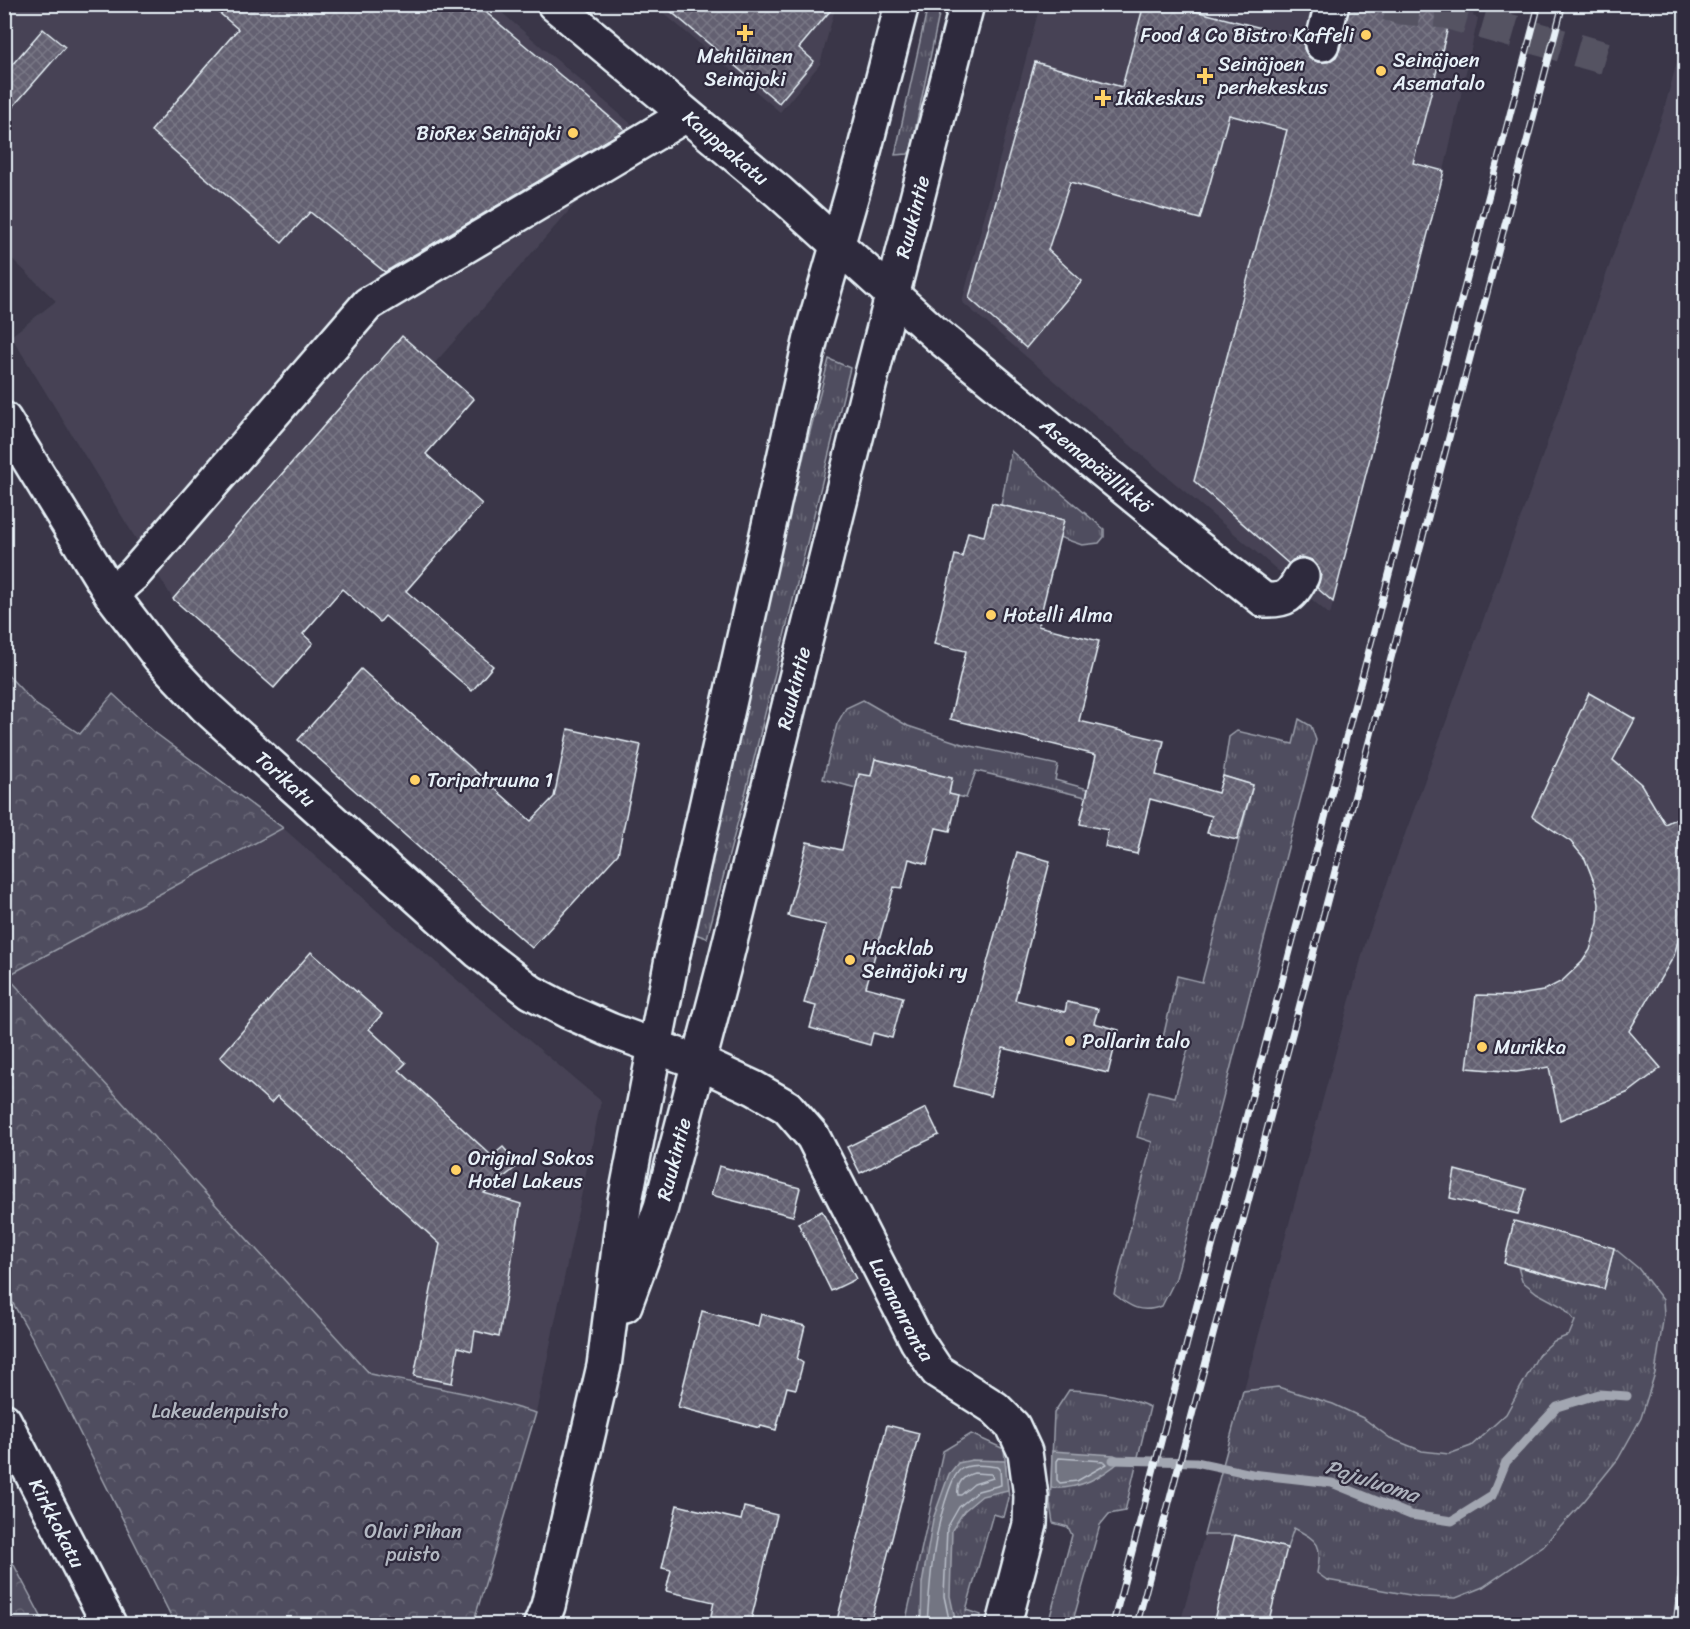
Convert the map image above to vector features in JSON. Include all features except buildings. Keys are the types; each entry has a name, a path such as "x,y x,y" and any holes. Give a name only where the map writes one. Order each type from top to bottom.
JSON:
{"street":[{"name":"Kauppakatu","path":"554,4 778,192 894,297"},
{"name":"Ruukintie","path":"545,1618 604,1366 626,1201 655,1045 812,333 861,163 902,4"},
{"name":"Ruukintie","path":"604,1366 661,1207 968,4"},
{"path":"1322,44 1332,4"},
{"path":"111,594 135,573 368,304 686,115"},
{"name":"Asemapäällikkö","path":"894,297 937,335 1263,600 1280,600 1293,593 1302,576"},
{"name":"Torikatu","path":"4,419 111,594 159,657 205,706 479,952 540,997 610,1030 698,1062"},
{"name":"Luomanranta","path":"698,1062 754,1088 787,1107 807,1130 813,1137 923,1351 937,1371 995,1408 1013,1426 1025,1452 1031,1496 1030,1524 1004,1624"},
{"name":"Kirkkokatu","path":"4,1420 110,1624"}],"shaded area":[{"path":"5,5 493,5 658,147 575,204 434,364 402,336 173,599 11,336 56,301 5,252"},
{"path":"654,5 836,5 820,64 780,112"},
{"path":"1040,5 1476,5 1473,16 1478,18 1444,171 1330,615 962,302"},
{"path":"1685,33 1685,1624 1180,1624 1366,941 1526,503 1663,113"},
{"path":"283,828 425,953 601,1101 536,1413 468,1394 370,1375 7,976"}],"green space":[{"path":"928,5 941,5 911,150 908,154 895,155"},
{"path":"829,359 850,368 747,787 707,938 695,934 757,658 763,612"},
{"path":"1011,451 1104,529 1104,537 1099,543 1082,545 1059,537 1063,520 1001,505"},
{"name":"Lakeudenpuisto","path":"5,672 35,704 80,734 113,694 154,732 283,828 7,976 370,1374 468,1394 536,1413 473,1624 175,1624 33,1339 5,1289"},
{"path":"863,700 908,726 962,744 1058,765 1055,780 1088,789 1086,797 976,771 966,798 949,794 952,778 875,759 871,776 859,774 856,788 823,779 837,724 846,708"},
{"path":"1299,719 1311,726 1316,740 1176,1278 1162,1306 1148,1309 1136,1308 1114,1294 1152,1142 1137,1137 1149,1091 1175,1097 1189,1045 1163,1038 1177,976 1202,982 1253,785 1223,776 1229,737 1237,731 1293,744"},
{"path":"1614,1248 1638,1268 1663,1300 1664,1314 1655,1373 1641,1418 1618,1459 1543,1546 1483,1587 1456,1598 1421,1597 1327,1580 1317,1573 1319,1550 1317,1545 1294,1528 1287,1548 1235,1535 1204,1535 1243,1391 1278,1387 1333,1404 1363,1418 1390,1438 1422,1451 1449,1454 1471,1446 1506,1414 1539,1354 1554,1341 1569,1335 1575,1321 1563,1307 1537,1293 1522,1281 1518,1267 1604,1289"},
{"path":"1069,1390 1110,1394 1150,1407 1125,1511 1109,1514 1100,1525 1072,1624 1048,1624 1072,1535 1068,1527 1053,1523 1050,1504 1054,1413"},
{"path":"971,1434 1004,1449 1009,1498 1004,1517 993,1514 966,1610 981,1615 978,1624 905,1624 943,1451"},
{"path":"4,1546 45,1624 5,1624"}],"water":[{"path":"1052,1451 1114,1455 1123,1459 1090,1481 1071,1487 1051,1488"},
{"path":"972,1460 1005,1461 1008,1490 982,1496 964,1511 952,1530 950,1596 956,1624 921,1624 922,1584 933,1519 949,1474 958,1463"}],"waterway":[{"name":"Pajuluoma","path":"1113,1460 1196,1462 1252,1474 1332,1483 1411,1515 1452,1521 1492,1496 1506,1462 1557,1407 1599,1394 1627,1396"}],"tunnel":[{"path":"1387,4 1402,8 1445,12 1605,58"}],"railway":[{"path":"1113,1624 1539,4"},
{"path":"1137,1624 1563,4"},
{"path":"1676,1624 1686,1538"}],"place":[{"name":"Mehiläinen Seinäjoki","path":"745,33"},
{"name":"Food & Co Bistro Kaffeli","path":"1366,35"},
{"name":"Seinäjoen Asematalo","path":"1381,71"},
{"name":"Seinäjoen perhekeskus","path":"1205,76"},
{"name":"Ikäkeskus","path":"1103,98"},
{"name":"BioRex Seinäjoki","path":"573,133"},
{"name":"Hotelli Alma","path":"991,615"},
{"name":"Toripatruuna 1","path":"415,780"},
{"name":"Hacklab Seinäjoki ry","path":"850,960"},
{"name":"Pollarin talo","path":"1070,1041"},
{"name":"Murikka","path":"1482,1047"},
{"name":"Original Sokos Hotel Lakeus","path":"456,1170"}],"park label":[{"name":"Olavi Pihan puisto","path":"413,1542"}]}
